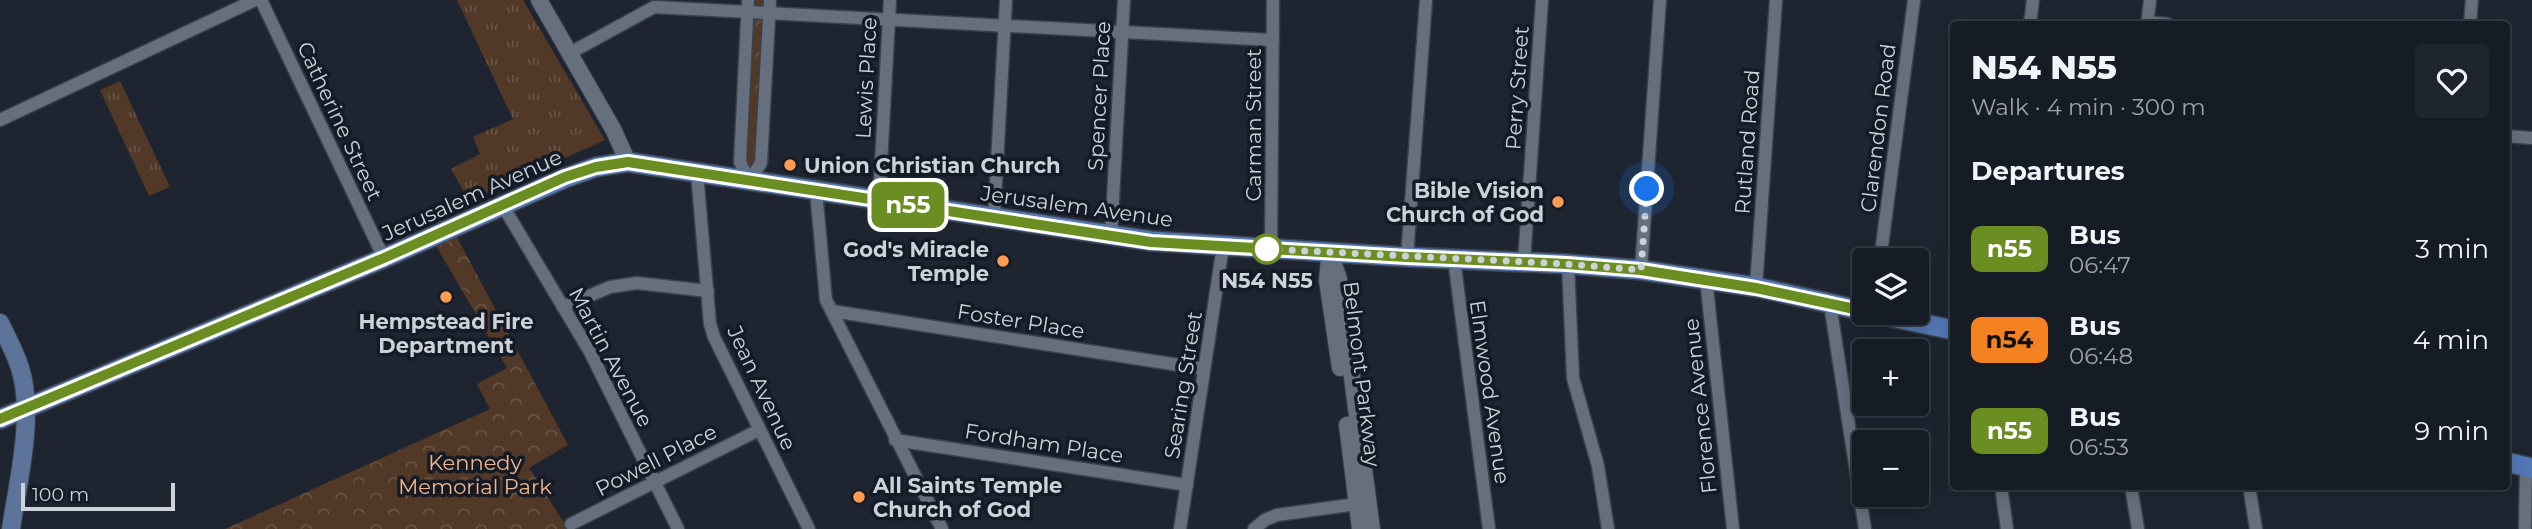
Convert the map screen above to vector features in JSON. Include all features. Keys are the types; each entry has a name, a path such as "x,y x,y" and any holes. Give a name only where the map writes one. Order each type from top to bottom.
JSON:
{"main road":[{"name":"Jerusalem Avenue","path":"0,419 384,258 565,177 596,167 628,162 1151,242 1641,270 1756,288 1852,309"},
{"path":"0,323 20,369 25,410 11,529"},
{"path":"1929,325 1950,329"},
{"path":"2510,463 2529,467"}],"street":[{"path":"0,120 255,0"},
{"name":"Catherine Street","path":"261,0 384,258"},
{"path":"540,0 613,129 628,162"},
{"name":"Lewis Place","path":"878,201 890,0"},
{"path":"993,218 1006,0"},
{"name":"Spencer Place","path":"1111,236 1124,0"},
{"name":"Carman Street","path":"1271,249 1273,0"},
{"path":"1407,257 1426,0"},
{"name":"Perry Street","path":"1524,262 1542,0"},
{"path":"1641,270 1660,0"},
{"name":"Rutland Road","path":"1756,288 1776,0"},
{"name":"Clarendon Road","path":"1882,248 1914,0"},
{"path":"2030,21 2033,0"},
{"path":"2147,21 2150,0"},
{"path":"2470,21 2472,0"},
{"path":"748,6 740,162 749,181"},
{"path":"570,53 654,7 770,6 888,19 1273,40"},
{"path":"749,181 761,163 770,6"},
{"path":"2510,136 2532,138"},
{"name":"Jean Avenue","path":"697,173 713,337 808,529"},
{"path":"816,191 825,292 832,311 942,529"},
{"name":"Martin Avenue","path":"503,206 601,373 678,529"},
{"name":"Searing Street","path":"1181,529 1223,246"},
{"name":"Belmont Parkway","path":"1329,253 1327,281 1346,375 1363,503 1372,529"},
{"name":"Elmwood Avenue","path":"1454,259 1489,529"},
{"path":"1567,264 1573,378 1598,466 1608,529"},
{"name":"Florence Avenue","path":"1706,279 1733,529"},
{"path":"563,307 610,288 638,282 708,291"},
{"path":"1830,304 1865,529"},
{"name":"Foster Place","path":"832,311 1204,369"},
{"name":"Powell Place","path":"570,524 759,430"},
{"name":"Fordham Place","path":"895,440 1187,485"},
{"path":"2525,529 2529,467"},
{"path":"2002,490 2007,529"},
{"path":"2132,490 2138,529"},
{"path":"2250,490 2256,529"},
{"path":"1254,529 1277,515 1363,503"},
{"name":"Belmont Parkway","path":"1360,529 1363,503"}],"green space":[{"path":"457,0 523,0 605,140 469,201 451,169 480,154 473,137 513,119"},
{"path":"748,0 770,0 761,163 749,181 740,162"},
{"path":"120,81 170,187 149,196 100,90"},
{"name":"Kennedy Memorial Park","path":"452,228 568,445 529,468 568,529 225,529 490,409 477,384 507,368 431,237"},
{"path":"339,509 368,529 324,529"}],"bus line":[{"name":"n55","path":"0,419 384,258 565,177 596,167 628,162 1151,242 1641,270 1756,288 1852,308"}],"place":[{"name":"Union Christian Church","path":"790,165"},
{"name":"Bible Vision Church of God","path":"1558,202"},
{"name":"N54 N55","path":"1267,249"},
{"name":"God's Miracle Temple","path":"1003,261"},
{"name":"Hempstead Fire Department","path":"446,297"},
{"name":"All Saints Temple Church of God","path":"859,497"}],"route":[{"path":"1267,249 1641,270 1647,189"}]}
